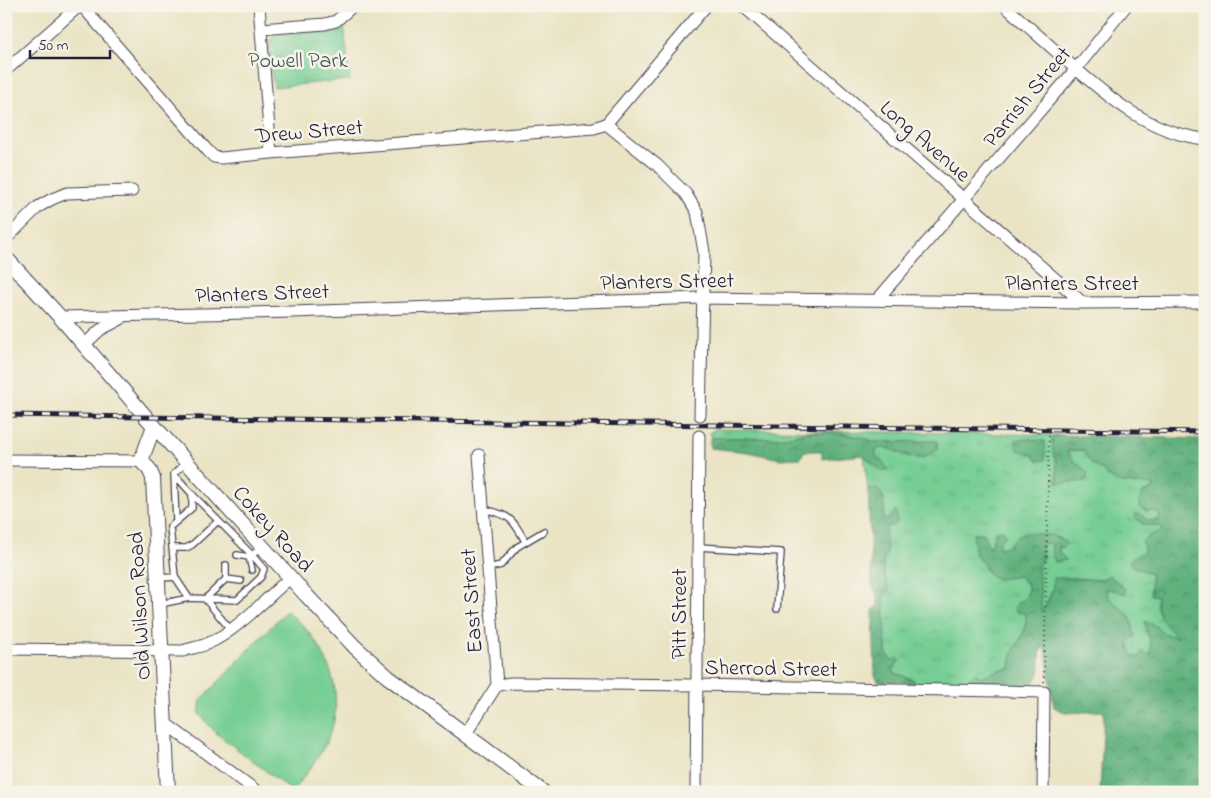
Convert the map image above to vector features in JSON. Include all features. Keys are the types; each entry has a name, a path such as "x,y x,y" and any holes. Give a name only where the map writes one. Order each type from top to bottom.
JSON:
{"street":[{"path":"6,70 80,6"},
{"name":"Drew Street","path":"80,6 214,157 221,158 594,128 606,124"},
{"path":"259,6 271,153"},
{"path":"261,29 325,24 336,21 353,6"},
{"path":"700,415 704,252 697,212 686,194 658,165 606,124 706,6"},
{"name":"Long Avenue","path":"743,6 1083,303"},
{"path":"1005,6 1115,103 1152,124 1175,133 1205,139"},
{"name":"Parrish Street","path":"877,300 1076,69 1126,6"},
{"path":"6,239 38,207 67,193 132,191"},
{"name":"Cokey Road","path":"6,258 84,344 154,426 335,626 372,663 543,792"},
{"name":"Planters Street","path":"60,317 292,312 703,298 1083,303 1205,302"},
{"name":"Planters Street","path":"84,344 108,324 130,316"},
{"path":"6,460 140,461 154,426"},
{"name":"Pitt Street","path":"696,792 699,436"},
{"name":"East Street","path":"479,455 497,685"},
{"name":"Old Wilson Road","path":"140,461 149,469 153,478 168,792"},
{"path":"6,649 183,651 210,643 230,629 291,577"},
{"name":"Sherrod Street","path":"497,685 512,683 697,685 1044,692"},
{"path":"465,735 497,685"},
{"path":"1043,792 1044,692"},
{"path":"165,724 258,792"}],"lane":[{"path":"176,521 174,474 187,462"},
{"path":"158,605 190,598 237,600 261,577 264,569 249,558 218,521 174,474"},
{"path":"190,598 175,577 170,527 192,508 192,494"},
{"path":"483,509 507,516 515,524 525,541"},
{"path":"172,548 192,546 218,521"},
{"path":"488,568 501,565 517,547 544,531"},
{"path":"249,558 263,546"},
{"path":"698,548 781,552 777,609"},
{"path":"237,555 249,558"},
{"path":"249,558 252,570"},
{"path":"226,565 226,579"},
{"path":"205,599 233,573"},
{"path":"157,578 175,577"},
{"path":"226,579 241,580"},
{"path":"205,599 230,629"}],"path":[{"path":"1044,692 1049,436"}],"green space":[{"name":"Powell Park","path":"344,25 350,80 274,87 269,52 270,42 273,38 279,34 330,31"},
{"path":"715,429 1058,435 1052,438 1057,468 1056,478 1072,482 1087,481 1087,473 1073,460 1067,451 1083,450 1091,463 1103,470 1107,476 1135,485 1144,483 1154,484 1155,487 1143,493 1139,501 1141,508 1147,511 1158,511 1160,519 1151,521 1145,519 1143,525 1160,526 1164,530 1150,535 1144,546 1144,552 1133,567 1151,574 1150,591 1157,596 1157,609 1178,638 1165,634 1154,625 1145,629 1150,640 1152,656 1133,656 1128,641 1135,635 1130,616 1108,597 1107,587 1125,594 1125,589 1109,575 1103,580 1062,577 1053,589 1042,613 1038,566 1043,557 1041,546 1043,543 1051,543 1055,562 1065,560 1059,552 1060,538 1039,534 1025,535 1014,540 1009,546 999,548 996,531 992,544 988,547 984,538 976,556 991,576 1002,578 1019,576 1028,584 1028,592 1025,599 1018,602 1017,612 1025,613 1026,625 1013,652 1010,669 1000,670 981,677 974,673 974,686 914,684 914,680 895,673 893,670 900,660 891,662 886,652 884,595 889,590 883,561 887,552 884,541 888,520 883,519 885,509 877,489 868,489 864,455 872,464 882,461 874,455 877,449 885,448 919,458 928,456 937,450 937,442 876,442 861,437 805,432 771,438 712,438 709,433","holes":["1045,441 1044,459 1038,461 1031,454"]},
{"path":"805,432 837,433 876,442 937,441 937,450 928,456 919,458 885,448 877,449 875,455 888,468 881,471 864,455 822,459 822,451 804,451 801,458 780,459 748,452 710,448 710,438 771,438"},
{"path":"1058,435 1205,439 1205,792 1100,792 1104,711 1066,713 1054,707 1046,651 1042,647 1037,678 1033,682 1018,687 974,686 970,684 969,678 974,673 981,677 1000,670 1010,669 1013,652 1026,625 1025,613 1017,612 1014,609 1018,602 1025,599 1028,592 1028,584 1019,576 997,579 989,574 984,564 976,556 973,533 983,533 989,547 992,544 996,531 1003,530 1006,536 999,541 999,548 1009,546 1020,535 1031,533 1050,535 1066,543 1063,548 1058,546 1059,552 1066,560 1056,562 1052,556 1051,543 1043,543 1041,546 1043,557 1038,566 1042,612 1053,587 1053,578 1103,580 1109,575 1125,589 1125,594 1107,588 1108,597 1130,616 1135,636 1128,641 1133,656 1139,657 1142,652 1151,655 1150,640 1144,621 1154,625 1165,634 1177,638 1160,615 1157,596 1151,595 1151,574 1129,563 1132,558 1144,552 1142,542 1144,540 1152,534 1163,530 1160,526 1141,523 1134,514 1141,514 1150,520 1160,519 1158,512 1147,511 1141,508 1139,501 1143,493 1154,488 1154,485 1121,483 1107,476 1103,470 1091,463 1083,450 1067,451 1073,460 1088,473 1087,481 1057,482 1057,460 1053,453 1052,438"},
{"path":"1015,440 1045,441 1045,460 1038,461 1031,454 1018,450"},
{"path":"868,489 877,489 884,497 883,519 888,520 896,510 897,523 894,526 888,526 886,532 887,553 883,562 889,590 884,595 886,652 891,661 898,658 900,660 893,670 895,673 914,680 914,684 894,681 879,683 875,675 873,610 878,605 877,595 872,585"},
{"path":"286,611 300,622 321,651 329,667 336,701 334,719 326,743 313,765 292,791 216,733 199,714 201,700"}],"railway":[{"path":"6,415 1205,432"}]}
